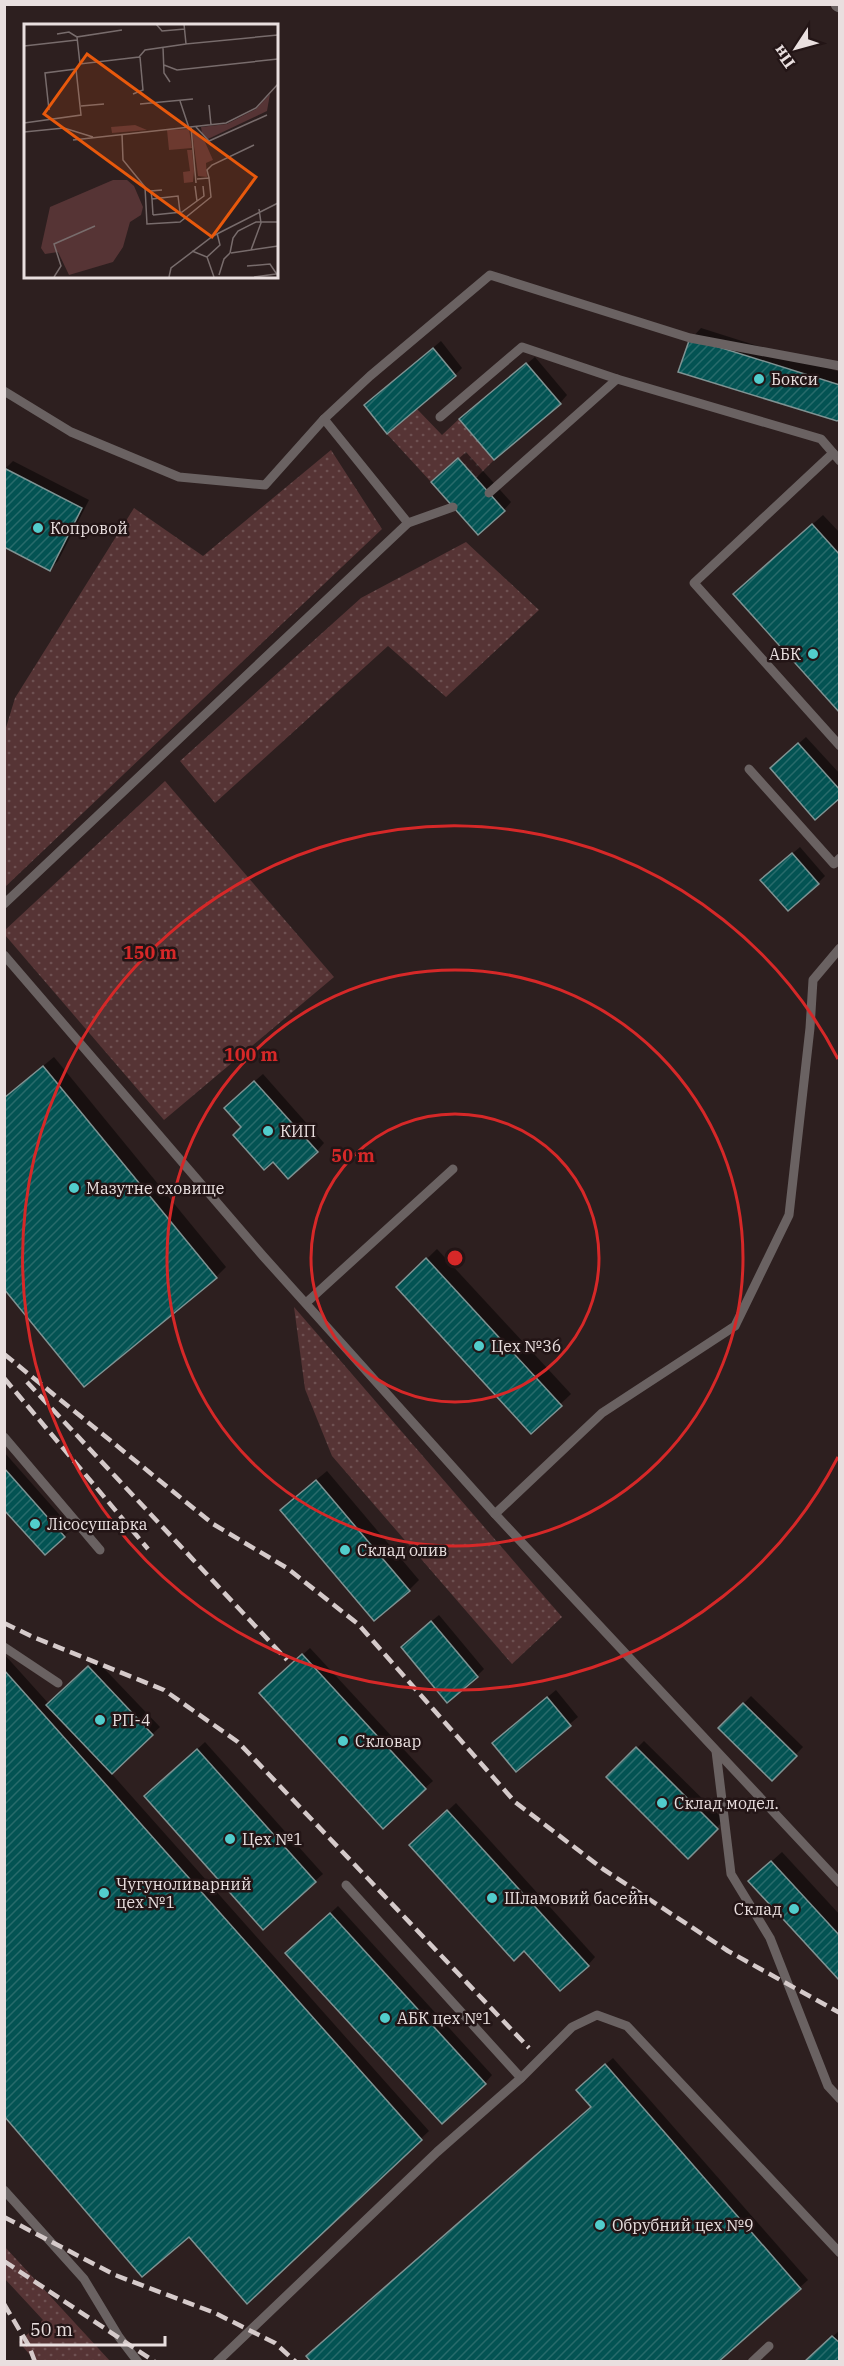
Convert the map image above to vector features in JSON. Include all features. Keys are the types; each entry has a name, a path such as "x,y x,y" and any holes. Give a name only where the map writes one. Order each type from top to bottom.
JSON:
{"lane":[{"path":"4,391 71,432 179,477 265,484 324,419 370,376 490,275 690,338 840,366"},
{"path":"440,417 522,347 617,379 821,440 840,461"},
{"path":"489,492 617,379"},
{"path":"324,419 408,523"},
{"path":"832,453 694,583 840,746"},
{"path":"4,904 408,523 453,507"},
{"path":"749,769 834,864 840,858"},
{"path":"495,1514 602,1413 735,1326 789,1215 810,1029 813,980 840,948"},
{"path":"4,955 306,1302 495,1514 840,1883"},
{"path":"306,1302 453,1168"},
{"path":"4,1437 100,1550"},
{"path":"4,1647 58,1683"},
{"path":"716,1751 731,1874 770,1938 828,2086 840,2099"},
{"path":"346,1885 520,2078"},
{"path":"217,2361 572,2027 597,2015 627,2026 840,2253"},
{"path":"4,2190 84,2279 119,2337 138,2361"},
{"path":"752,2361 769,2346"}],"shaded area":[{"path":"417,409 442,435 459,419 494,460 476,478 458,458 431,482 387,434"},
{"path":"331,450 382,529 5,887 5,731 15,698 134,508 203,556"},
{"path":"466,542 539,610 446,697 388,646 215,803 180,761 361,598"},
{"path":"165,781 334,977 164,1120 5,935 4,931"},
{"path":"294,1307 562,1617 512,1664 332,1456 305,1389"},
{"path":"4,2247 110,2361 35,2361 19,2342 43,2320 5,2279"}],"building":[{"name":"Бокси","path":"690,338 840,385 840,419 837,421 678,372"},
{"path":"433,348 456,376 387,434 364,405"},
{"path":"526,363 561,404 494,460 459,419"},
{"path":"458,458 505,511 478,535 431,482"},
{"name":"Копровой","path":"4,468 82,508 50,571 4,547"},
{"name":"АБК","path":"812,524 840,555 840,713 733,594"},
{"path":"798,743 840,790 840,798 815,820 770,768"},
{"path":"792,853 819,884 788,911 760,880"},
{"name":"Мазутне сховище","path":"43,1066 217,1278 84,1387 4,1289 4,1098"},
{"name":"КИП","path":"254,1081 318,1152 288,1179 273,1162 264,1170 233,1135 241,1127 224,1108"},
{"name":"Цех №36","path":"426,1258 562,1406 531,1434 396,1287"},
{"name":"Лісосушарка","path":"4,1468 65,1537 45,1555 4,1510"},
{"name":"Склад олив","path":"316,1480 410,1591 374,1621 280,1510"},
{"path":"431,1621 478,1677 447,1703 401,1647"},
{"name":"Скловар","path":"302,1654 426,1789 383,1829 259,1693"},
{"name":"РП-4","path":"88,1666 153,1735 112,1774 46,1705"},
{"name":"Чугуноливарний цех №1","path":"4,1670 422,2140 247,2304 189,2237 142,2277 4,2116"},
{"path":"547,1697 571,1726 516,1772 492,1743"},
{"path":"743,1703 797,1756 772,1781 718,1728"},
{"name":"Склад модел.","path":"636,1747 718,1829 688,1859 606,1777"},
{"name":"Цех №1","path":"197,1749 316,1882 263,1930 144,1796"},
{"name":"Шламовий басейн","path":"447,1810 589,1966 560,1991 524,1951 514,1961 409,1845"},
{"name":"Склад","path":"771,1861 840,1936 840,1981 748,1881"},
{"name":"АБК цех №1","path":"330,1913 486,2084 442,2124 285,1953"},
{"name":"Обрубний цех №9","path":"605,2064 801,2289 718,2362 311,2362 306,2356 591,2107 576,2090"},
{"path":"832,2336 840,2343 840,2362 804,2362"}],"railway":[{"path":"4,1354 213,1524 287,1568 358,1624 515,1802 603,1869 728,1951 840,2013"},
{"path":"4,1378 148,1549"},
{"path":"27,1382 287,1660"},
{"path":"4,1623 164,1690 238,1742 529,2048"},
{"path":"4,2217 115,2275 215,2313 275,2343 296,2362"},
{"path":"4,2261 155,2362"},
{"path":"4,2304 29,2346 35,2362"}],"place":[{"name":"Бокси","path":"759,379"},
{"name":"Копровой","path":"38,528"},
{"name":"АБК","path":"813,654"},
{"name":"КИП","path":"268,1131"},
{"name":"Мазутне сховище","path":"74,1188"},
{"name":"Цех №36","path":"479,1346"},
{"name":"Лісосушарка","path":"35,1524"},
{"name":"Склад олив","path":"345,1550"},
{"name":"РП-4","path":"100,1720"},
{"name":"Скловар","path":"343,1741"},
{"name":"Склад модел.","path":"662,1803"},
{"name":"Цех №1","path":"230,1839"},
{"name":"Чугуноливарний цех №1","path":"104,1893"},
{"name":"Шламовий басейн","path":"492,1898"},
{"name":"Склад","path":"794,1909"},
{"name":"АБК цех №1","path":"385,2018"},
{"name":"Обрубний цех №9","path":"600,2225"}]}
